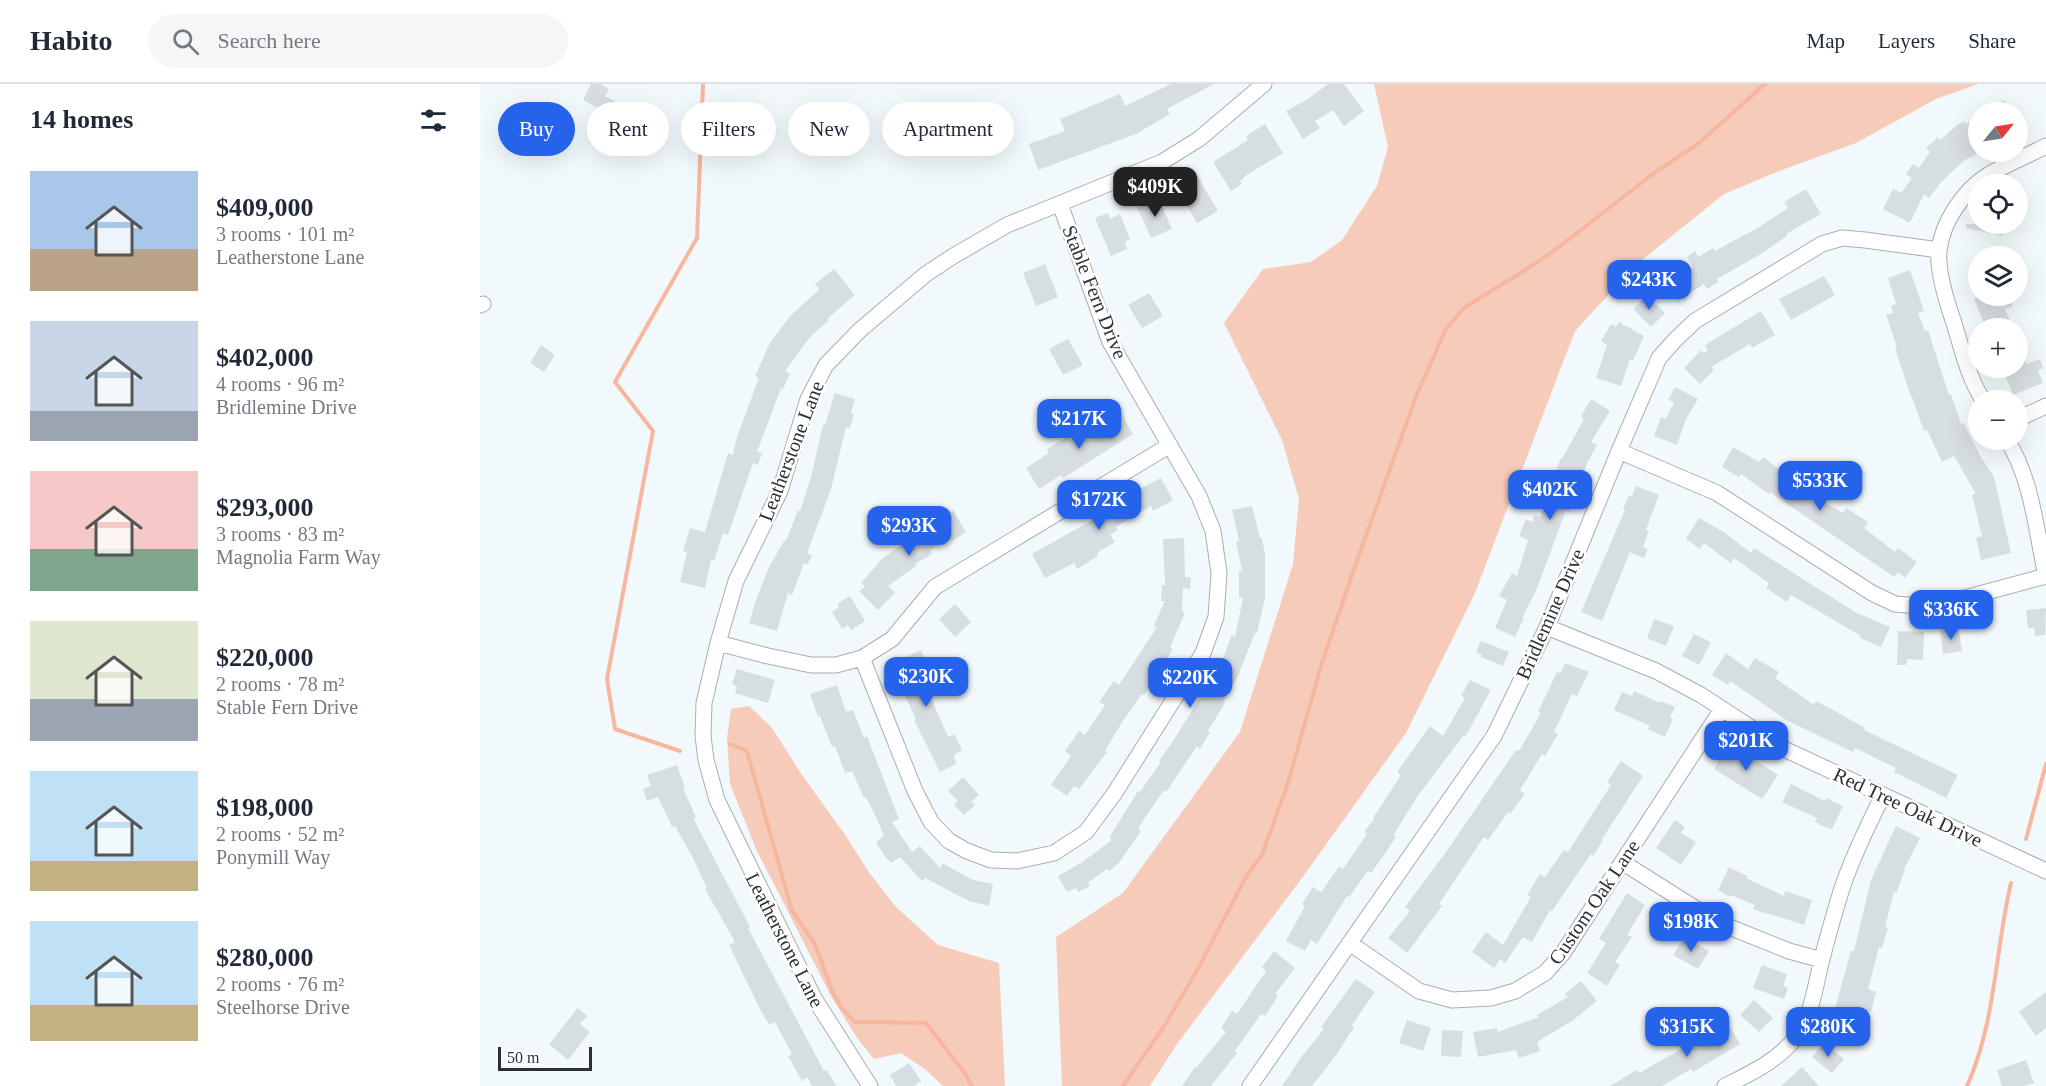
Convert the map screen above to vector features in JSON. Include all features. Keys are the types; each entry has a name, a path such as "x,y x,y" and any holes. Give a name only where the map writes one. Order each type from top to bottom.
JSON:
{"street":[{"name":"Leatherstone Lane","path":"870,1086 814,998 718,803 706,760 703,735 704,703 736,581 780,491 808,399 826,365 860,330 926,274 1006,225 1162,162 1198,139 1264,84"},
{"path":"1977,390 1949,307 1939,262 1942,234 1953,212 1967,194 1986,176 2046,146"},
{"name":"Stable Fern Drive","path":"862,658 915,792 931,822 949,841 967,852 991,860 1017,861 1054,853 1086,832 1114,794 1203,653 1216,617 1219,573 1213,531 1199,496 1110,342 1060,204"},
{"name":"Bridlemine Drive","path":"1250,1086 1351,944 1494,735 1547,627 1659,358 1695,321 1822,244 1842,238 1939,250"},
{"path":"2028,414 2046,406"},
{"path":"718,643 811,665 836,665 862,658 892,639 935,587 1170,446"},
{"path":"1618,452 1717,493 1872,593 1895,604 1931,607 2046,576 2026,481 2013,450"},
{"name":"Red Tree Oak Drive","path":"1547,627 1656,671 1701,694 1782,748 2046,871"},
{"name":"Custom Oak Lane","path":"1351,944 1419,991 1452,1000 1491,998 1515,991 1545,973 1557,960 1722,709"},
{"path":"1725,1086 1767,1064 1796,1037 1810,1013 1842,888 1863,835 1883,795"},
{"path":"1622,862 1718,922 1789,951 1822,960"}],"shaded area":[{"path":"1374,84 1978,84 1936,99 1856,143 1724,194 1637,264 1575,331 1475,593 1406,733 1302,878 1177,1044 1150,1086 1062,1086 1056,937 1123,893 1240,732 1293,564 1299,499 1282,440 1224,323 1263,269 1311,262 1342,240 1377,186 1388,147"},
{"path":"749,706 772,728 868,871 896,907 938,945 999,963 1005,1086 943,1086 926,1070 901,1053 874,1059 857,1038 831,996 756,849 730,784 727,738 731,709"}],"building":[{"path":"591,84 601,84 609,89 605,96 615,101 587,102 583,100"},
{"path":"1171,84 1214,84 1167,109 1170,114 1136,134 1038,170 1029,144 1065,131 1060,119 1120,94 1125,106"},
{"path":"1328,84 1344,84 1364,111 1344,126 1333,110 1315,121 1320,128 1303,139 1286,111"},
{"path":"1964,121 1966,124 1968,123 1968,158 1942,181 1929,198 1924,194 1910,223 1883,209 1893,189 1901,193 1912,178 1906,174 1913,164 1919,168 1930,152 1926,148 1938,137 1940,140 1957,125"},
{"path":"1265,124 1283,153 1248,174 1240,181 1242,184 1231,191 1213,162 1248,140 1246,136"},
{"path":"1198,177 1218,211 1197,223 1175,186 1185,180 1187,183"},
{"path":"1806,189 1821,214 1786,234 1787,236 1759,255 1717,279 1719,282 1707,289 1704,284 1677,301 1667,284 1693,267 1687,257 1695,251 1698,257 1713,248 1715,251 1759,227 1788,208 1784,202"},
{"path":"1158,197 1172,229 1151,238 1137,207"},
{"path":"1108,213 1110,219 1120,214 1130,239 1125,242 1127,249 1111,256 1095,218"},
{"path":"1045,264 1058,297 1036,306 1023,273"},
{"path":"834,269 855,295 810,337 785,371 790,374 783,389 781,388 757,452 762,453 758,465 753,463 728,535 723,533 714,561 711,560 705,588 680,582 687,552 683,551 690,528 705,532 728,453 733,455 737,437 759,378 755,376 770,343 791,315 819,290 815,284"},
{"path":"1910,270 1924,311 1918,313 1925,331 1928,330 1961,424 1964,423 1968,431 1968,450 1977,450 1994,477 2011,553 1981,560 1976,538 1982,536 1972,495 1976,494 1954,456 1942,462 1927,430 1924,431 1886,315 1893,313 1891,306 1896,304 1888,278"},
{"path":"1824,276 1835,295 1791,320 1779,299"},
{"path":"1149,293 1163,316 1142,328 1128,305"},
{"path":"1647,295 1665,313 1651,327 1633,309"},
{"path":"1977,306 2013,306 2005,309 2009,318 1982,318"},
{"path":"1761,311 1775,335 1752,348 1750,344 1711,367 1714,370 1700,384 1684,368 1701,350 1704,353 1708,350 1705,345"},
{"path":"1619,322 1644,336 1633,361 1630,359 1621,386 1596,378 1607,345 1601,341 1611,324 1616,327"},
{"path":"1068,339 1083,365 1063,375 1049,349"},
{"path":"541,345 555,355 544,372 530,363"},
{"path":"2040,359 2043,368 2038,370 2043,383 2026,390 2011,390 2006,378 2028,378 2028,364"},
{"path":"1675,387 1698,399 1686,419 1677,445 1654,436 1661,417 1666,419 1674,402 1668,400"},
{"path":"835,393 855,399 851,413 854,414 850,428 846,427 831,489 807,553 812,556 807,565 804,563 792,595 788,593 777,631 749,623 768,569 786,541 798,510 800,511 811,477 823,425 825,425"},
{"path":"1591,399 1610,411 1591,442 1597,445 1587,463 1570,512 1566,510 1536,591 1515,637 1495,628 1507,600 1499,596 1512,573 1517,576 1528,540 1519,536 1526,519 1532,522 1535,514 1540,517 1558,478 1554,476 1561,458 1584,419 1581,416"},
{"path":"1120,411 1133,434 1063,478 1061,475 1039,489 1026,468 1049,453 1047,449 1067,437 1069,440"},
{"path":"1733,447 1759,462 1763,457 1816,497 1843,513 1846,508 1868,522 1864,528 1895,552 1898,548 1917,562 1905,578 1898,572 1894,577 1770,492 1769,494 1741,474 1739,477 1722,467"},
{"path":"1161,478 1173,500 1153,511 1151,506 1116,527 1118,530 1110,535 1115,542 1077,569 1074,563 1045,578 1032,554 1114,508 1112,505 1133,492"},
{"path":"1636,486 1659,495 1646,530 1649,531 1643,547 1648,549 1644,558 1630,552 1602,621 1581,612 1625,510 1623,509 1629,495 1632,496"},
{"path":"1252,506 1265,554 1265,598 1257,633 1255,633 1238,676 1200,749 1197,746 1166,792 1164,790 1138,828 1141,831 1119,863 1088,883 1090,886 1078,892 1076,888 1067,892 1058,876 1081,863 1112,840 1109,838 1138,791 1140,792 1161,762 1159,761 1205,690 1207,691 1224,661 1222,661 1232,635 1235,637 1243,598 1239,598 1239,571 1242,571 1236,542 1239,541 1232,510"},
{"path":"953,510 966,532 951,542 949,538 930,550 932,554 915,564 916,566 888,586 895,593 878,610 859,591 865,587 861,583 882,559 908,540 904,534 925,521 928,526"},
{"path":"1699,518 1725,533 1751,553 1754,548 1855,612 1890,627 1881,647 1860,638 1861,636 1791,595 1787,602 1766,588 1769,583 1734,558 1731,563 1704,543 1700,549 1686,539"},
{"path":"1184,538 1185,577 1191,577 1190,589 1183,588 1182,611 1185,613 1170,647 1173,649 1144,695 1142,694 1121,724 1105,751 1107,752 1079,789 1074,786 1067,796 1051,785 1071,756 1065,751 1079,731 1085,735 1105,705 1099,702 1114,681 1119,685 1157,627 1154,625 1165,601 1161,601 1162,585 1165,585 1163,539"},
{"path":"850,596 865,621 851,630 848,625 842,629 832,612 839,607 837,604"},
{"path":"955,604 971,622 955,637 939,619"},
{"path":"2046,608 2045,635 2035,636 2034,628 2028,628 2026,610"},
{"path":"1654,619 1674,626 1666,646 1647,638"},
{"path":"1958,627 1962,651 1943,654 1940,630"},
{"path":"1898,631 1924,632 1923,660 1907,659 1906,665 1897,665"},
{"path":"1694,634 1711,642 1699,665 1682,656"},
{"path":"1481,641 1509,652 1503,666 1481,657 1482,655 1476,652"},
{"path":"921,650 939,694 931,697 934,705 948,737 954,734 962,750 954,755 956,764 940,772 890,664"},
{"path":"1726,653 1748,669 1755,658 1779,672 1775,678 1814,705 1816,701 1865,728 1864,730 1958,775 1946,798 1894,772 1896,768 1855,748 1853,752 1788,721 1730,681 1728,685 1712,675"},
{"path":"1565,663 1589,672 1577,696 1572,694 1554,732 1558,734 1545,756 1542,754 1520,790 1525,794 1510,814 1508,812 1488,840 1484,837 1439,904 1442,906 1407,953 1388,938 1410,911 1405,907 1516,750 1519,751 1541,713 1538,712 1557,672 1561,673"},
{"path":"737,669 775,680 768,703 735,693 737,686 732,684"},
{"path":"1470,680 1491,690 1465,737 1463,736 1417,797 1382,858 1371,873 1368,871 1349,897 1347,896 1317,944 1311,940 1305,951 1286,941 1305,906 1302,904 1313,887 1321,892 1339,867 1343,869 1367,834 1364,832 1401,775 1397,772 1430,726 1443,736 1465,698 1461,696"},
{"path":"837,685 846,712 853,710 864,738 867,736 899,819 892,822 912,852 920,846 940,868 942,863 973,880 993,884 989,906 969,901 925,878 922,881 900,857 891,863 886,858 876,842 884,836 877,819 866,797 864,798 852,771 845,773 835,746 832,747 820,716 818,717 810,694"},
{"path":"1634,691 1675,707 1670,717 1673,719 1665,737 1648,729 1650,726 1614,710 1622,692 1632,696"},
{"path":"1734,746 1778,775 1762,799 1714,769 1723,753 1729,756"},
{"path":"1621,761 1643,776 1593,856 1591,854 1552,911 1550,910 1532,942 1523,937 1505,963 1500,959 1494,968 1472,952 1486,932 1503,945 1531,897 1527,895 1540,874 1545,877 1564,850 1568,852 1611,785 1607,782"},
{"path":"677,765 685,788 683,789 696,817 693,818 824,1071 827,1070 836,1086 812,1086 807,1077 802,1081 788,1056 792,1054 775,1022 769,1025 758,1005 729,945 735,942 705,889 707,888 694,860 675,826 672,827 658,797 647,801 643,789 651,786 647,775"},
{"path":"963,777 979,795 971,802 975,805 964,815 954,805 958,801 948,791"},
{"path":"1791,784 1825,801 1826,798 1843,806 1832,829 1820,825 1815,821 1817,818 1782,802"},
{"path":"1675,820 1685,827 1681,833 1696,842 1681,865 1656,848"},
{"path":"1896,826 1920,838 1904,869 1896,893 1894,892 1885,927 1888,928 1882,948 1879,947 1868,989 1876,992 1871,1012 1863,1010 1853,1042 1828,1034 1851,951 1854,951 1871,880"},
{"path":"1729,867 1747,876 1746,878 1784,896 1785,891 1812,900 1804,925 1753,909 1755,905 1731,895 1730,897 1718,890"},
{"path":"1627,893 1645,905 1627,935 1632,937 1615,962 1620,965 1607,986 1587,973 1606,943 1599,939"},
{"path":"1684,937 1709,951 1698,969 1673,955"},
{"path":"1274,951 1295,968 1275,994 1278,996 1265,1016 1261,1014 1235,1051 1237,1053 1211,1086 1182,1086 1195,1067 1226,1032 1221,1028 1232,1011 1237,1014 1266,971 1262,967"},
{"path":"1762,965 1787,974 1783,986 1788,988 1784,999 1753,988"},
{"path":"1356,979 1375,992 1352,1025 1354,1027 1337,1054 1312,1086 1282,1086 1324,1029 1321,1027"},
{"path":"1581,981 1597,1001 1572,1021 1537,1042 1540,1051 1519,1058 1516,1050 1478,1057 1473,1032 1497,1028 1498,1032 1539,1017 1537,1015 1568,997 1565,994"},
{"path":"2046,992 2046,1028 2036,1036 2019,1012"},
{"path":"1754,1000 1773,1018 1759,1032 1740,1015"},
{"path":"578,1008 587,1016 580,1024 590,1032 568,1060 549,1044"},
{"path":"1724,1016 1740,1044 1693,1072 1691,1069 1662,1086 1610,1086 1637,1070 1639,1073 1710,1033 1706,1026"},
{"path":"1407,1020 1431,1028 1423,1051 1399,1043"},
{"path":"1442,1030 1463,1031 1461,1057 1441,1056"},
{"path":"1824,1043 1844,1059 1832,1073 1812,1057"},
{"path":"2026,1060 2034,1083 2024,1086 2002,1086 1997,1070"},
{"path":"909,1063 921,1081 914,1086 896,1086 890,1075"},
{"path":"1802,1067 1819,1086 1781,1086"}],"waterway":[{"path":"680,751 615,729 607,679 653,431 615,382 697,238 703,84"},
{"path":"1123,1086 1165,1025 1199,967 1247,875 1262,855 1288,783 1321,666 1354,569 1417,394 1446,329 1464,308 1541,260 1654,173 1699,143 1765,84"},
{"path":"730,744 747,751 792,911 815,944 832,991 841,1007 855,1022 926,1023 972,1086"},
{"path":"2026,839 2046,764"},
{"path":"1967,1086 1984,1037 2011,883"}]}
